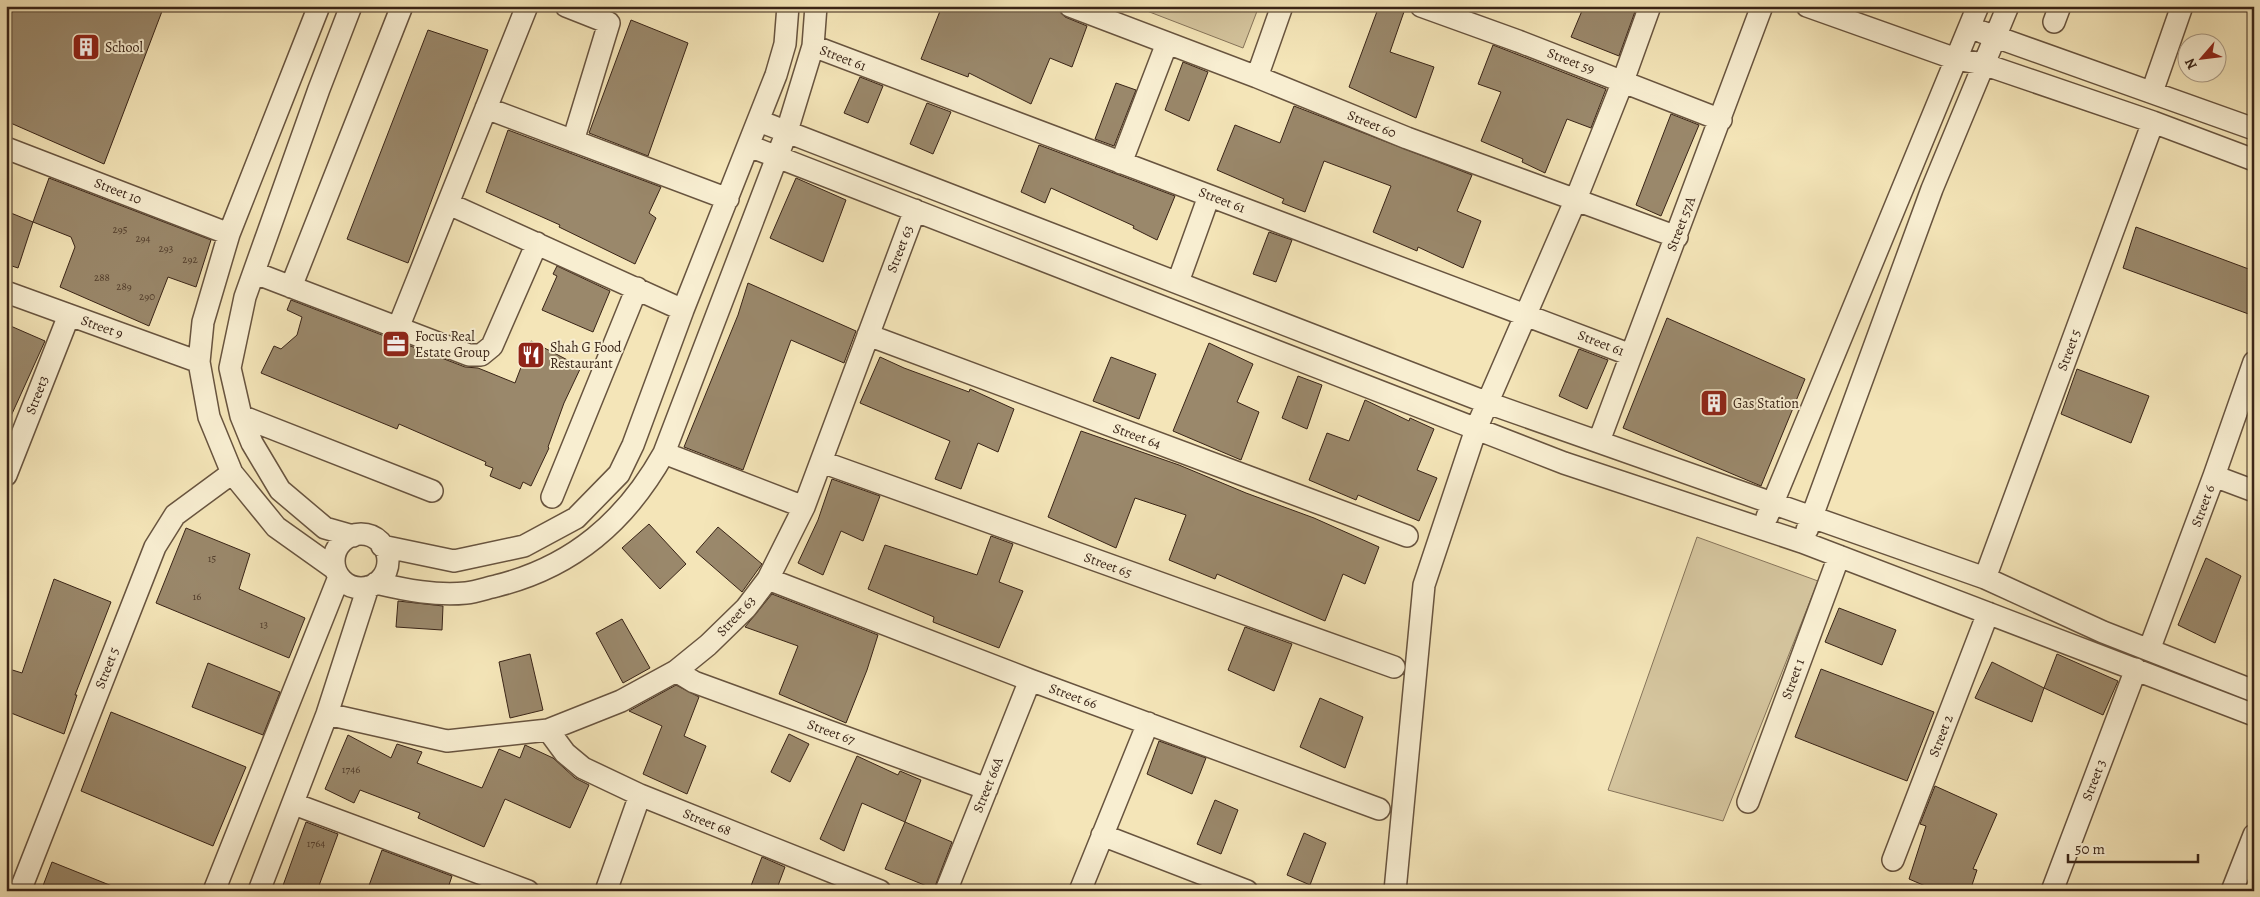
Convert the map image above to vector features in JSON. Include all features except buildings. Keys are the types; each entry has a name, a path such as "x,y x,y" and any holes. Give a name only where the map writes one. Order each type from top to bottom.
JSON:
{"street":[{"path":"319,6 229,234 202,322 199,362 209,417 232,472 276,527 352,586 372,585 420,593 467,593 521,580 549,568 602,532 627,508 646,484 664,452 787,131 813,46 816,6"},
{"path":"351,6 319,89 245,298 230,368 241,416 252,443 280,490 325,528 353,536 369,536 382,546 454,561 524,546 576,518 619,474 633,446 683,310 776,75 785,44 788,6"},
{"path":"291,287 402,6"},
{"path":"398,328 527,6"},
{"path":"566,6 609,23 573,141"},
{"name":"Street 60","path":"1070,6 1257,77 1407,138 1676,237"},
{"path":"1257,77 1282,6"},
{"name":"Street 59","path":"1420,6 1623,81 1721,120"},
{"path":"1395,891 1424,585 1476,429 1576,199 1623,81 1650,6"},
{"name":"Street 57A","path":"1599,441 1630,355 1721,120 1762,6"},
{"path":"1807,6 1956,59 1983,64 2153,122 2254,160"},
{"path":"1761,528 1774,504 1978,6"},
{"path":"1802,542 1932,189 2008,6"},
{"path":"2152,92 2182,6"},
{"path":"1970,28 2254,129"},
{"path":"1121,163 1167,43"},
{"name":"Street 61","path":"813,46 1630,355"},
{"path":"291,80 319,89"},
{"path":"486,108 728,199"},
{"path":"2204,141 2213,114"},
{"path":"759,121 1488,403 1985,578 2103,632 2254,691"},
{"name":"Street 5","path":"1985,578 2153,122"},
{"path":"749,146 1564,463 1802,542 2254,715"},
{"name":"Street 10","path":"6,148 229,234"},
{"path":"1906,179 1932,189"},
{"path":"1178,282 1209,196"},
{"path":"449,204 537,242 683,310"},
{"name":"Street 63","path":"327,714 447,741 548,730 621,701 676,671 708,645 746,608 768,579 804,507 915,210"},
{"path":"255,273 469,355 481,355 492,346 537,242"},
{"path":"552,497 637,288"},
{"name":"Street 9","path":"6,292 199,362"},
{"name":"Street3","path":"6,475 69,315"},
{"name":"Street 64","path":"868,335 1407,536"},
{"name":"Street 6","path":"2149,650 2254,362"},
{"path":"241,416 432,491"},
{"path":"664,452 804,507"},
{"name":"Street 65","path":"822,462 1394,667"},
{"name":"Street 5","path":"20,891 155,547 175,515 232,472"},
{"path":"2214,476 2254,491"},
{"path":"214,891 337,573 335,552 345,539 353,536"},
{"path":"260,891 327,714 372,585 386,570 387,562 382,546"},
{"name":"Street 1","path":"1748,802 1839,556"},
{"name":"Street 66","path":"768,579 1030,680 1379,809"},
{"name":"Street 2","path":"1893,860 1988,612"},
{"path":"2095,653 2103,632"},
{"name":"Street 3","path":"2052,891 2136,669"},
{"name":"Street 67","path":"676,671 694,682 987,789"},
{"name":"Street 66A","path":"946,891 1030,680"},
{"path":"1080,891 1148,723"},
{"name":"Street 68","path":"548,730 566,753 583,768 640,795 878,890"},
{"path":"606,891 640,795"},
{"path":"294,804 528,891"},
{"path":"1102,835 1224,886 1247,891"},
{"path":"2232,891 2254,835"}],"shaded area":[{"path":"1134,6 1259,6 1243,48"},
{"path":"1697,537 1818,581 1723,821 1608,790"}],"place":[{"name":"School","path":"86,47"},
{"name":"Focus Real Estate Group","path":"396,344"},
{"name":"Shah G Food Restaurant","path":"531,355"},
{"name":"Gas Station","path":"1714,403"}]}
